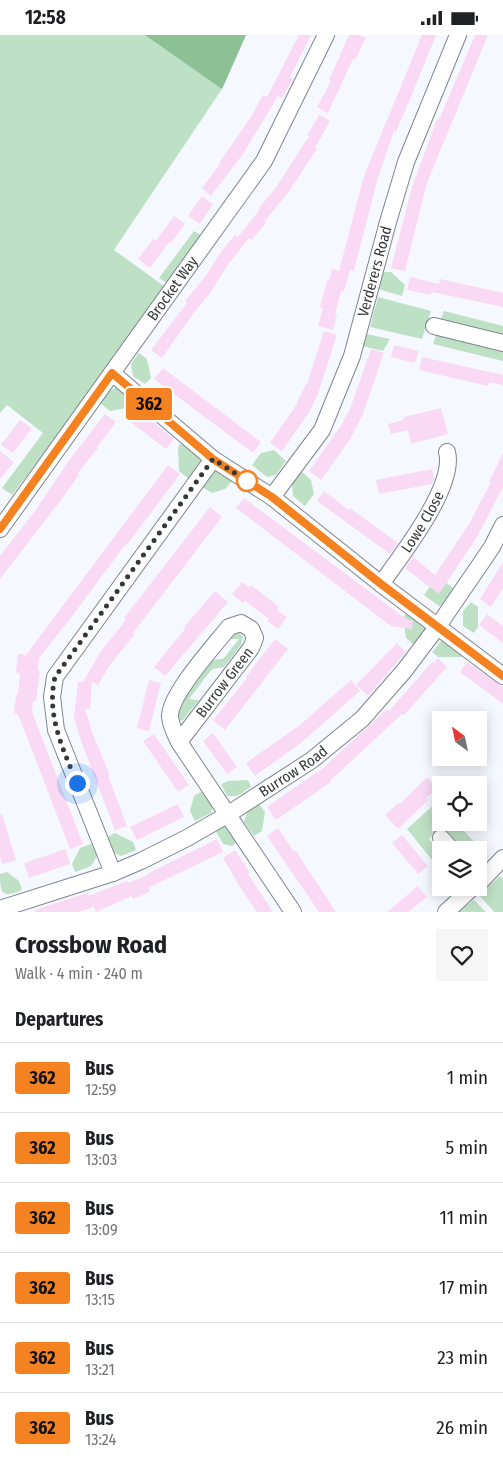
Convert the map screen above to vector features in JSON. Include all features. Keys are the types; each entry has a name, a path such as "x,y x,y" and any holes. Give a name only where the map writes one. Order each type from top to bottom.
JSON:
{"street":[{"name":"Brocket Way","path":"0,529 264,161 326,35"},
{"name":"Verderers Road","path":"272,497 322,430 352,356 406,162 458,35"},
{"path":"434,326 503,343"},
{"path":"112,373 213,459 272,497 381,584 503,676"},
{"name":"Lowe Close","path":"381,584 418,522 432,507 449,465 447,452"},
{"path":"113,873 56,730 52,697 55,677 213,459"},
{"name":"Burrow Road","path":"1,907 113,873 187,838 228,815 312,760 362,719 404,671 438,627 492,547 503,525"},
{"name":"Burrow Green","path":"179,742 251,648 255,638 252,629 241,623 229,627 178,693 170,715 172,729 179,742 293,912"},
{"path":"487,874 503,858"},
{"path":"446,912 464,896"}],"green space":[{"path":"0,35 246,35 222,89 114,250 164,286 56,442 53,441 12,495 2,488 43,433 7,405 0,413"},
{"path":"145,35 246,35 222,89"},
{"path":"194,231 201,235 167,283 159,278"},
{"path":"384,272 391,272 405,285 402,296 378,289"},
{"path":"378,297 431,311 422,339 370,327"},
{"path":"444,311 503,326 503,338 439,324"},
{"path":"437,332 503,348 503,361 433,344"},
{"path":"366,334 390,339 383,351 362,346"},
{"path":"139,353 147,359 151,378 145,384 133,376 131,364"},
{"path":"115,388 122,388 136,399 131,407 110,411 100,403 106,392"},
{"path":"184,440 203,454 203,462 189,479 179,471 178,447"},
{"path":"274,450 286,461 276,475 267,477 252,465 261,453"},
{"path":"223,469 235,478 225,489 212,493 202,487 214,470"},
{"path":"302,472 311,480 314,494 305,506 293,496 292,483"},
{"path":"441,579 456,590 445,605 439,606 424,595 433,582"},
{"path":"471,602 478,607 478,627 474,633 463,626 463,611"},
{"path":"410,608 426,621 425,630 413,644 406,638 403,618"},
{"path":"236,630 243,637 241,645 224,667 212,669 189,699 199,700 183,720 179,721 177,710 179,703 210,660 223,659 239,639 227,639"},
{"path":"442,640 466,651 462,657 438,657 432,652"},
{"path":"248,780 251,787 237,796 227,796 221,784 228,781"},
{"path":"205,789 214,802 211,813 195,821 190,811 194,796"},
{"path":"259,804 265,812 262,831 254,836 244,822 247,812"},
{"path":"432,806 432,831 438,831 429,839 432,842 432,860 407,829"},
{"path":"220,826 227,826 239,841 232,846 223,844 215,830"},
{"path":"446,831 464,831 473,841 453,841"},
{"path":"115,833 133,842 136,850 121,856 111,851 107,837"},
{"path":"91,844 97,856 91,866 75,872 72,864 80,848"},
{"path":"7,872 19,881 22,890 11,894 4,893 0,874"},
{"path":"500,876 503,879 503,912 494,912 480,896 487,896 487,888"},
{"path":"474,900 486,912 457,912"}],"building":[{"path":"299,35 311,35 290,77 293,79 282,98 278,96 243,154 211,196 202,188 251,117 263,95 267,97"},
{"path":"349,35 360,35 366,38 355,60 353,59 328,113 317,107 331,81 329,80"},
{"path":"422,35 436,35 396,132 394,131 377,181 354,271 350,270 344,291 341,291 333,330 318,326 323,308 320,307 327,281 329,281 332,269 339,271 364,176"},
{"path":"475,35 488,35 427,183 405,271 391,268 412,187 437,119 439,120"},
{"path":"319,115 330,121 315,148 317,149 288,193 264,222 266,223 252,240 249,238 227,266 211,292 162,358 151,350 187,303 185,301 205,277 220,253 235,235 238,237 277,186 309,136 307,135"},
{"path":"202,196 213,204 200,224 188,216"},
{"path":"174,216 185,224 150,268 138,259 153,239 156,241"},
{"path":"410,277 439,284 440,279 503,293 503,307 432,292 431,295 407,290"},
{"path":"324,331 337,335 318,394 310,411 282,451 270,443 295,407 307,384"},
{"path":"394,345 419,351 415,363 391,357"},
{"path":"371,349 384,353 363,414 350,439 321,480 309,471 340,427 350,409"},
{"path":"422,357 503,375 503,385 489,382 488,386 419,370"},
{"path":"163,368 261,442 253,453 154,379"},
{"path":"133,405 174,439 166,449 124,417"},
{"path":"441,408 448,434 411,444 408,430 391,434 388,424 403,420 404,417"},
{"path":"105,414 116,422 77,474 79,475 61,500 0,579 0,556"},
{"path":"20,420 32,428 13,453 1,445"},
{"path":"0,451 14,462 0,479"},
{"path":"503,453 503,487 477,537 439,594 405,568 413,557 435,575 469,524 491,482 489,482"},
{"path":"168,465 180,474 39,658 38,670 40,671 36,701 33,701 32,712 83,844 70,849 18,714 14,713 20,674 16,672 18,654 26,655"},
{"path":"432,469 434,479 432,484 379,494 376,480"},
{"path":"324,491 398,543 390,554 317,501"},
{"path":"244,498 405,618 413,621 412,629 391,626 236,508"},
{"path":"210,507 222,517 133,633 135,634 110,665 98,685 92,682 90,709 85,709 127,826 115,830 74,718 78,682 83,682 101,651 126,620 124,618"},
{"path":"503,562 503,588 491,607 480,599"},
{"path":"242,582 249,587 251,585 279,607 277,610 287,617 278,629 267,621 269,619 232,594"},
{"path":"215,591 228,602 165,676 154,667 185,629 184,627"},
{"path":"487,614 503,626 503,643 479,625"},
{"path":"275,639 288,649 225,730 213,720"},
{"path":"397,643 406,652 368,696 356,685"},
{"path":"438,658 447,667 404,715 402,714 331,782 276,820 267,807 323,768 387,709 389,711 432,662 434,663"},
{"path":"467,662 503,687 503,704 460,672"},
{"path":"149,680 161,683 149,731 137,728"},
{"path":"351,680 360,691 301,743 255,776 246,763 300,725"},
{"path":"213,733 237,767 227,774 203,741"},
{"path":"154,734 189,785 178,792 143,741"},
{"path":"427,777 432,782 432,793 426,798 428,800 398,829 385,815 398,803 400,804"},
{"path":"178,804 184,817 137,840 130,827"},
{"path":"2,814 16,860 2,864 0,856 0,815"},
{"path":"278,828 294,852 296,851 336,912 319,912 267,836"},
{"path":"402,835 428,866 418,874 392,843"},
{"path":"217,839 223,852 148,888 150,892 133,899 132,896 96,912 94,907 78,912 35,912 35,910 87,893 88,896 148,875"},
{"path":"66,849 70,864 29,878 24,863"},
{"path":"235,850 273,912 257,912 240,887 223,858"},
{"path":"418,886 427,897 408,912 387,912"}],"bus line":[{"name":"362","path":"0,529 112,373 213,459 272,497 381,584 503,676"}],"route":[{"path":"77,783 56,730 52,697 55,677 213,459 247,481"}]}
